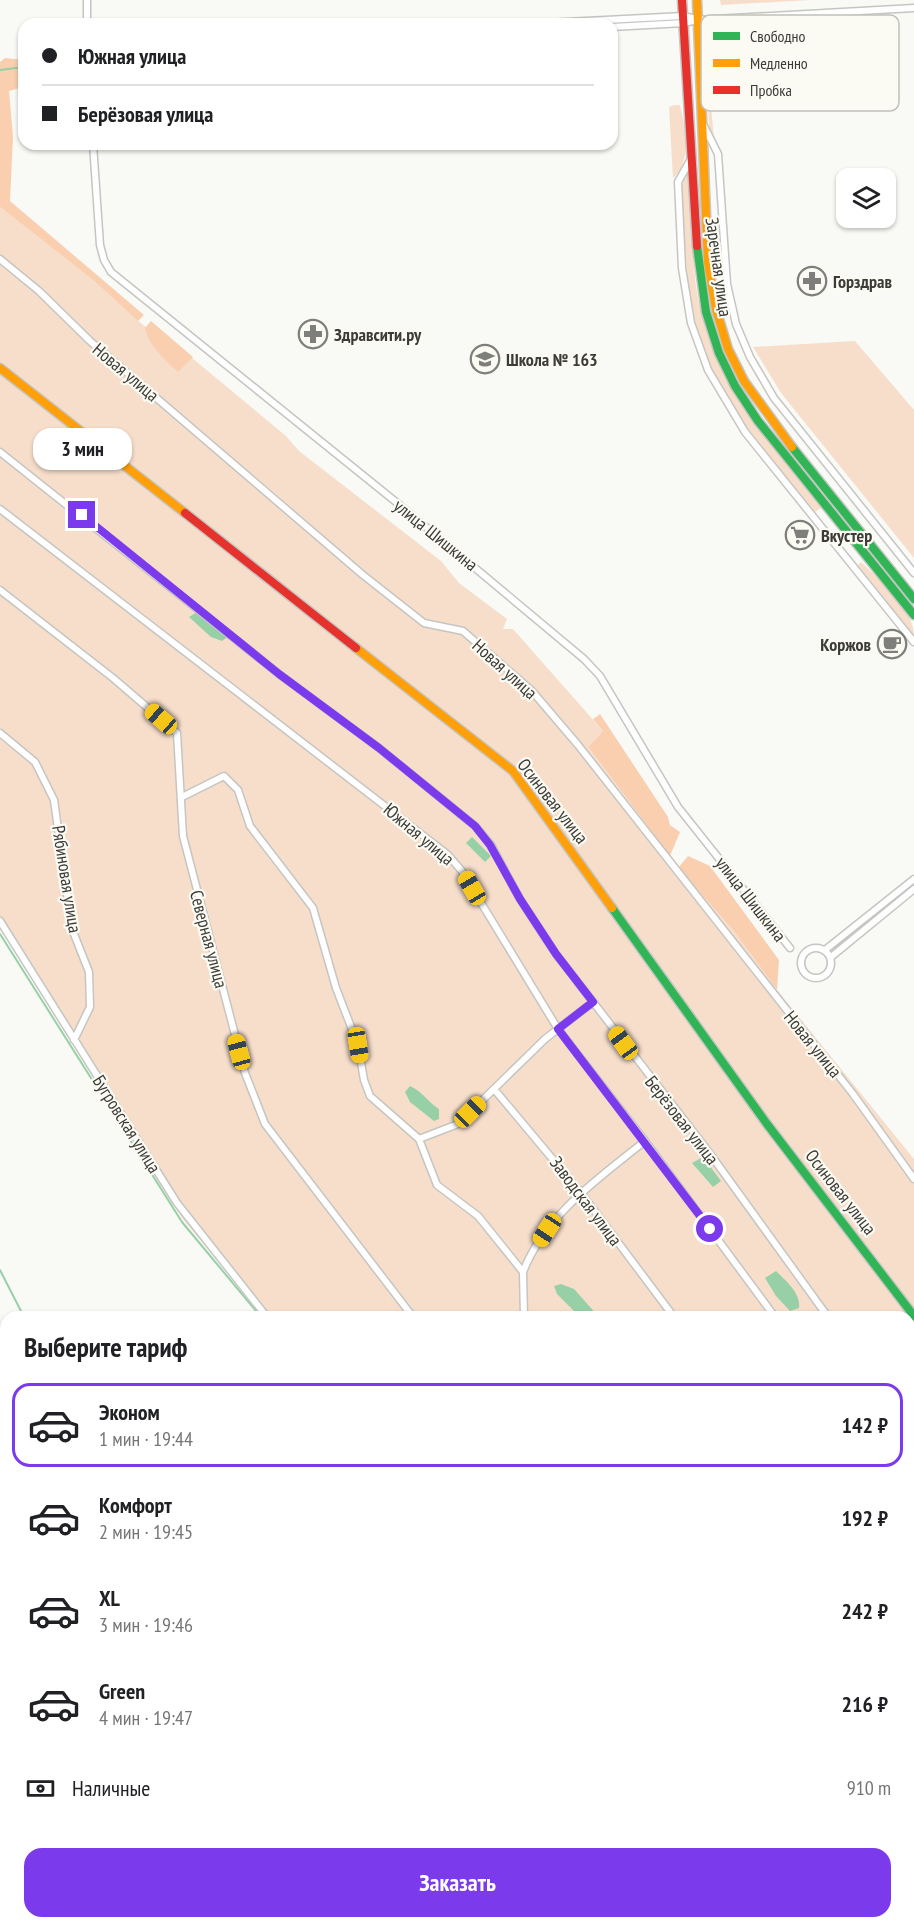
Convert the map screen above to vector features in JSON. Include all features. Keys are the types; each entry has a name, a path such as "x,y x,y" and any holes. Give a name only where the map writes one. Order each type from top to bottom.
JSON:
{"street":[{"path":"87,0 87,18"},
{"name":"Заречная улица","path":"682,0 702,291 711,332 727,370 765,429 914,615"},
{"name":"Заречная улица","path":"697,0 701,102"},
{"path":"787,15 914,8"},
{"path":"618,26 683,20"},
{"path":"618,22 701,20"},
{"name":"Заречная улица","path":"701,111 708,263 716,309 732,357 766,415 914,599"},
{"path":"702,123 718,154 727,284 736,324 750,357 774,398 914,573"},
{"name":"улица Шишкина","path":"93,150 100,245 111,273 396,502 584,659 600,676 678,807 790,948"},
{"path":"692,156 678,183 682,268 691,322 708,370 745,432 914,642"},
{"name":"Новая улица","path":"0,259 39,291 90,341 363,575 424,623 463,631 532,691 578,745 853,1094 914,1179"},
{"name":"Осиновая улица","path":"0,368 513,771 767,1124 910,1311"},
{"name":"Берёзовая улица","path":"0,452 475,826 490,845 520,899 556,954 708,1151 824,1311"},
{"name":"Южная улица","path":"0,509 447,854 461,870 558,1029 645,1141 771,1311"},
{"name":"Северная улица","path":"0,590 113,678 177,733 183,836 245,1074 265,1124 408,1311"},
{"name":"Рябиновая улица","path":"0,734 35,762 54,800 72,929 89,972 90,1006 74,1040"},
{"path":"182,797 224,776 238,790 250,825 313,908 336,988 358,1045 364,1080 370,1096 419,1139 437,1185 478,1216 523,1272"},
{"path":"825,950 914,879"},
{"path":"831,957 914,889"},
{"name":"Бугровская улица","path":"0,921 177,1203 262,1311"},
{"path":"814,947 825,950 831,957 831,968 824,976 813,978 804,972 801,962 805,952 814,947"},
{"path":"419,1139 458,1124 513,1068 593,1002"},
{"name":"Заводская улица","path":"494,1089 581,1193 670,1311"},
{"path":"524,1311 523,1272 529,1257 547,1230 581,1193 645,1141"}],"shaded area":[{"path":"720,0 811,0 721,5"},
{"path":"5,58 18,59 18,89 9,91 13,136 10,201 144,315 138,321 94,281 0,207 0,62"},
{"path":"680,105 686,143 683,162 673,178 669,107"},
{"path":"708,111 711,111 714,138 709,126"},
{"path":"688,173 697,292 704,324 728,381 762,433 821,508 815,512 743,421 713,372 702,345 693,317 685,263 681,193"},
{"path":"0,207 94,281 143,325 186,353 286,436 299,451 441,561 459,583 507,619 503,629 513,629 603,731 588,747 678,868 733,930 777,990 914,1159 914,1311 259,1311 182,1218 0,928"},
{"path":"151,321 193,357 178,372 150,341 145,328"},
{"path":"855,341 914,410 914,558 781,393 753,347"},
{"path":"861,562 886,586 902,606 914,635 858,565"},
{"path":"197,612 226,634 226,638 222,641 211,637 189,617"},
{"path":"600,714 668,817 670,825 680,832 670,856 588,747 603,731 593,719"},
{"path":"472,837 491,856 485,862 466,843"},
{"path":"688,856 710,866 779,960 777,990 733,930 678,868"},
{"path":"410,1086 439,1109 439,1119 434,1121 410,1102 405,1092"},
{"path":"703,1157 721,1181 713,1187 692,1163"},
{"path":"776,1271 795,1292 799,1308 790,1311 776,1296 765,1278"},
{"path":"561,1284 574,1289 594,1311 574,1311 557,1294 554,1286"}],"waterway":[{"path":"0,70 18,68"},
{"path":"0,934 182,1222 256,1311"},
{"path":"0,1270 21,1311"}],"traffic: fast":[{"path":"697,246 706,312 719,353 735,386 758,421 914,615"},
{"path":"792,447 914,599"},
{"path":"612,908 767,1124 910,1311"}],"traffic: slow":[{"path":"697,0 701,96"},
{"path":"702,111 708,263 716,309 728,349 744,381 792,447"},
{"path":"0,368 185,513"},
{"path":"356,648 513,771 612,908"}],"traffic: jam":[{"path":"682,0 697,246"},
{"path":"185,513 356,648"}],"place":[{"name":"Горздрав","path":"812,281"},
{"name":"Здравсити.ру","path":"313,334"},
{"name":"Школа № 163","path":"485,359"},
{"name":"Вкустер","path":"800,535"},
{"name":"Коржов","path":"892,644"}],"route":[{"path":"82,515 279,674 379,748 475,826 490,845 520,899 556,954 593,1002 558,1029 710,1229"}]}
